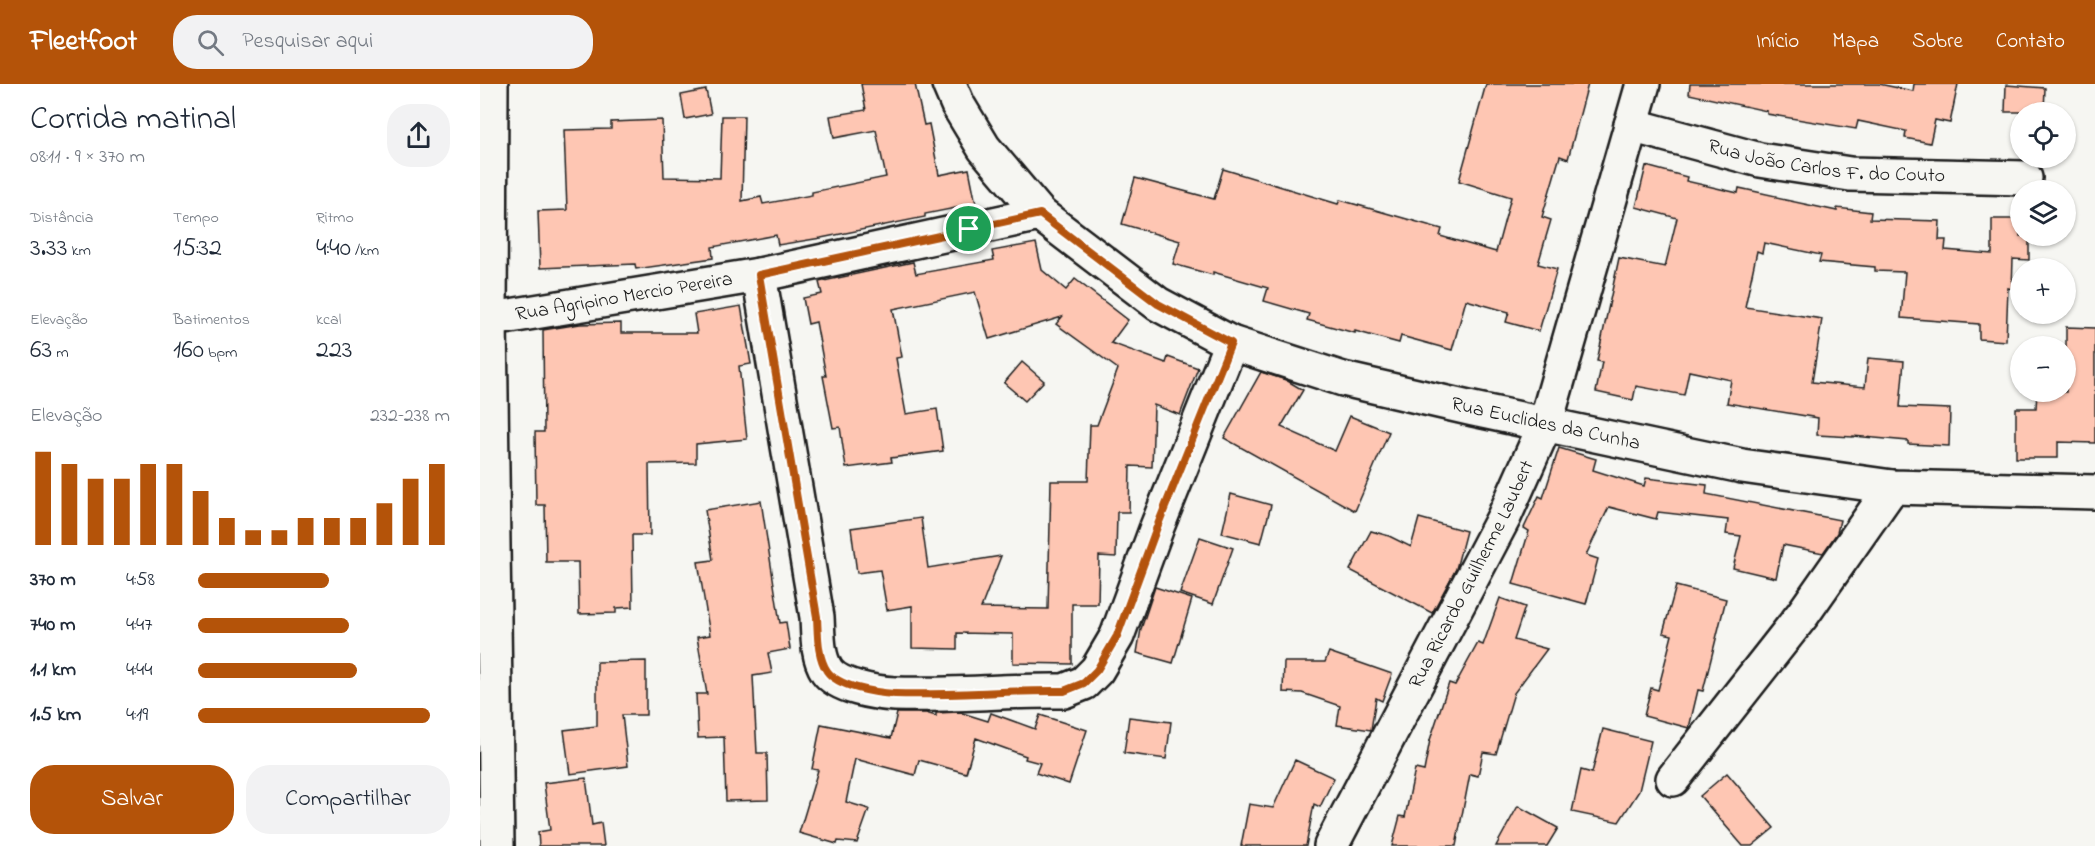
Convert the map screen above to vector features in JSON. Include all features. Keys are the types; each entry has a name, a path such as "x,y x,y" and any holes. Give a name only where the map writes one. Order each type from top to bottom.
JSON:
{"street":[{"path":"491,84 485,320 488,723 497,846"},
{"name":"Rua Euclides da Cunha","path":"949,84 958,105 984,148 1040,214 1158,304 1231,343 1343,379 1742,466 1892,487 2095,492"},
{"name":"Rua Ricardo Guilherme Laubert","path":"1330,846 1504,517 1545,424 1643,84"},
{"name":"Rua João Carlos F. do Couto","path":"1631,125 1760,160 1850,174 2025,178"},
{"name":"Rua Agripino Mercio Pereira","path":"485,320 759,275 1040,214"},
{"path":"759,275 817,617 819,647 827,671 843,683 893,694 1064,691 1084,683 1097,670 1117,636 1157,527 1231,343"},
{"path":"1673,779 1803,614 1892,487"}],"building":[{"path":"861,84 915,84 924,125 929,124 939,175 969,169 976,204 821,238 778,245 776,235 712,247 713,258 636,269 635,264 540,268 538,211 567,210 564,130 611,129 611,122 662,120 664,177 720,178 722,116 744,116 742,201 761,197 763,204 886,177 876,130 834,138 830,116 866,110"},
{"path":"1486,84 1588,84 1568,159 1560,156 1542,217 1551,220 1538,264 1557,269 1539,331 1506,322 1509,312 1466,300 1452,350 1401,336 1399,343 1355,331 1355,333 1307,320 1309,314 1264,301 1268,288 1213,272 1213,275 1173,264 1180,241 1122,224 1135,178 1214,199 1223,169 1338,204 1340,200 1442,229 1440,236 1496,252 1511,197 1459,181"},
{"path":"1690,84 1879,84 1913,91 1914,84 1958,84 1950,123 1935,120 1930,143 1905,138 1906,131 1858,121 1856,129 1767,114 1767,111 1689,94"},
{"path":"2006,85 2045,88 2044,102 2010,102 2010,112 2005,112"},
{"path":"706,90 711,114 685,119 681,95"},
{"path":"1646,166 1687,177 1686,181 1738,193 1739,188 1837,211 1837,208 1871,212 1870,219 1940,221 1939,240 1946,240 1945,250 1992,254 1992,219 2010,219 2010,246 2029,246 2029,258 2010,258 2006,341 1979,339 1979,324 1901,318 1905,272 1875,271 1875,267 1819,262 1821,255 1764,243 1762,253 1757,251 1745,307 1822,319 1812,382 1865,387 1868,358 1904,361 1900,407 1950,409 1949,446 1908,444 1908,441 1853,436 1817,435 1818,418 1727,403 1731,380 1689,371 1684,395 1636,386 1633,400 1596,392 1602,362 1597,361 1619,258 1665,267 1677,218 1636,207"},
{"path":"1036,243 1042,270 1066,290 1075,279 1128,320 1111,343 1166,363 1168,357 1198,368 1180,415 1154,405 1152,467 1130,466 1129,512 1117,512 1116,557 1099,556 1098,604 1072,604 1072,664 1013,663 1013,634 957,633 957,649 912,648 912,606 887,610 880,570 857,573 851,528 921,518 928,568 1001,556 981,608 1048,609 1051,481 1088,481 1090,425 1097,425 1118,369 1056,324 1062,317 989,339 975,292 893,309 902,357 896,358 906,414 937,409 943,451 891,458 892,462 846,468 840,427 833,428 816,322 808,324 803,298 822,294 819,282 913,262 916,274 994,260 992,251"},
{"path":"741,306 751,364 739,366 747,439 696,444 696,463 649,464 650,535 632,535 633,607 616,608 616,613 579,614 578,562 546,562 545,505 536,505 535,432 544,432 543,330 580,324 621,323 621,333 697,333 694,314"},
{"path":"2066,327 2095,328 2095,443 2058,442 2058,458 2016,458 2016,408 2036,408 2036,402 2076,402 2076,336 2066,336"},
{"path":"1022,362 1044,381 1025,401 1004,383"},
{"path":"1261,372 1286,380 1303,390 1281,427 1335,451 1350,416 1389,432 1355,511 1224,438"},
{"path":"1559,448 1596,459 1593,470 1644,486 1646,478 1707,485 1706,494 1840,520 1837,533 1823,553 1783,545 1776,578 1733,568 1741,536 1726,534 1728,520 1658,512 1656,519 1609,507 1586,555 1598,559 1586,604 1513,584 1529,531 1524,528 1539,496 1543,498"},
{"path":"1231,494 1271,505 1261,543 1222,533"},
{"path":"761,501 780,623 786,622 790,649 768,653 772,673 753,676 757,753 767,753 768,800 726,801 724,737 698,738 696,694 707,694 697,637 710,635 698,562 713,560 705,510"},
{"path":"1419,518 1466,531 1456,569 1432,613 1350,570 1371,531 1389,536 1411,547"},
{"path":"1200,537 1233,548 1213,604 1180,593"},
{"path":"1676,586 1726,599 1703,691 1698,690 1689,728 1644,716 1651,688 1658,690 1672,635 1663,633"},
{"path":"1155,587 1192,599 1173,663 1137,653 1141,629"},
{"path":"1500,598 1525,607 1514,640 1547,649 1514,693 1496,754 1483,752 1478,776 1470,774 1456,846 1392,846 1400,816 1405,817 1415,769 1424,771 1430,740 1449,683 1455,685 1478,643 1483,645"},
{"path":"1329,652 1392,674 1382,701 1376,698 1371,730 1337,725 1340,706 1302,693 1283,692 1284,662 1325,662"},
{"path":"646,661 646,715 622,715 628,766 570,774 564,730 597,726 597,662"},
{"path":"959,712 988,721 991,713 1035,729 1040,715 1087,730 1069,784 1036,773 1040,763 1025,759 1026,756 976,738 966,773 919,760 915,775 855,759 846,802 869,809 857,843 838,841 837,844 799,833 818,770 812,769 821,724 891,738 897,713 926,713 936,716 936,713"},
{"path":"1129,717 1171,722 1166,759 1124,753"},
{"path":"1603,729 1651,741 1639,791 1619,822 1572,812 1581,770 1592,773"},
{"path":"1295,760 1334,778 1320,807 1314,804 1306,846 1241,846 1249,804 1273,808"},
{"path":"1727,773 1774,828 1752,846 1743,846 1700,796"},
{"path":"586,778 592,825 601,823 604,846 539,846 538,832 550,830 544,783"},
{"path":"1518,806 1558,828 1547,846 1496,846"}],"route":[{"path":"1040,214 1158,304 1231,343 1157,527 1117,636 1097,670 1084,683 1064,691 893,694 856,687 843,683 827,671 819,647 817,617 759,275 969,229 1040,214"}]}
